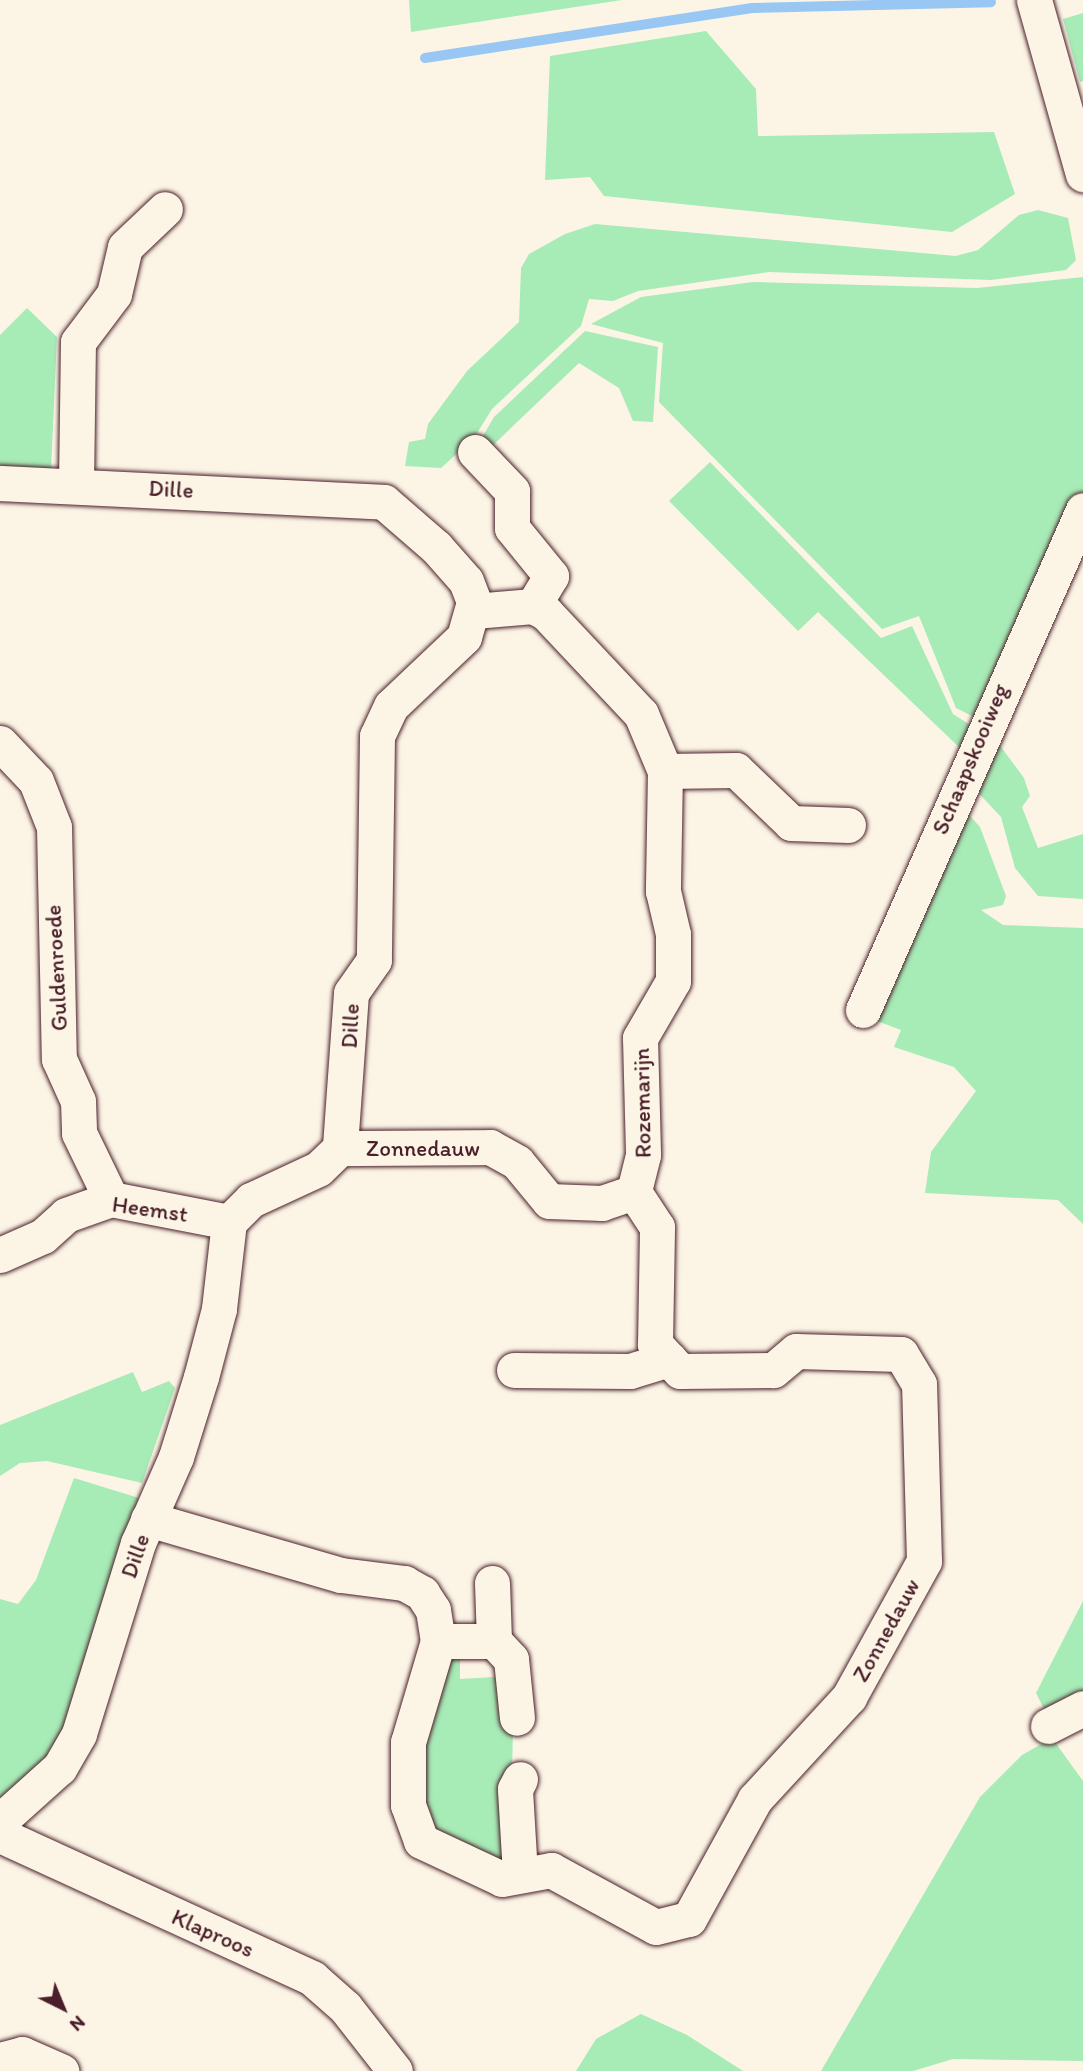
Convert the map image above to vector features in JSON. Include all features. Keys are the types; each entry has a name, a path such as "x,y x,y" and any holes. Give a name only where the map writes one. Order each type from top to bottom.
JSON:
{"street":[{"path":"1034,0 1083,174"},
{"path":"76,484 79,342 114,294 125,247 165,209"},
{"path":"474,611 533,606 551,576 512,528 512,491 475,452"},
{"name":"Dille","path":"0,483 76,484 384,502 404,515 466,581 474,611 464,637 391,706 379,728 374,960 351,993 340,1148"},
{"name":"Schaapskooiweg","path":"863,1010 1083,510"},
{"name":"Rozemarijn","path":"533,606 586,651 641,714 665,771 663,891 673,934 673,981 640,1038 643,1155 634,1192"},
{"name":"Guldenroede","path":"0,743 36,781 54,827 59,1059 78,1101 79,1133 111,1199"},
{"path":"665,771 736,770 791,823 848,825"},
{"name":"Zonnedauw","path":"340,1148 489,1147 517,1162 549,1201 602,1203 634,1192"},
{"path":"229,1222 251,1200 318,1169 340,1148"},
{"path":"514,1370 630,1371 669,1359 655,1344 657,1227 634,1192"},
{"name":"Heemst","path":"0,1255 43,1236 66,1215 111,1199 229,1222"},
{"name":"Dille","path":"0,1821 71,1752 148,1519 176,1457 201,1377 219,1308 229,1222"},
{"name":"Zonnedauw","path":"148,1519 341,1575 404,1583 433,1610 438,1641 408,1742 408,1805 421,1841 502,1879 551,1870 656,1927 689,1919 755,1800 849,1698 924,1561 919,1384 901,1354 796,1351 772,1370 680,1371 669,1359"},
{"path":"492,1584 494,1641 511,1659 517,1718"},
{"path":"438,1641 494,1641"},
{"path":"1048,1726 1083,1708"},
{"path":"520,1779 520,1874"},
{"name":"Klaproos","path":"0,1835 312,1978 345,2007 395,2071"},
{"path":"0,2060 22,2054 61,2071"}],"green space":[{"path":"409,0 622,0 411,32"},
{"path":"1083,13 1083,81 1080,82 1063,19"},
{"path":"706,31 756,89 758,136 994,132 1015,194 952,232 604,196 590,177 545,180 550,56"},
{"path":"1038,210 1068,218 1076,260 1066,270 991,280 769,272 638,291 613,301 589,299 581,326 492,409 474,438 441,468 405,466 409,442 425,439 428,424 467,371 519,322 521,268 529,254 565,234 595,224 956,256 978,250 1019,215"},
{"path":"1083,277 1083,493 978,719 956,708 919,616 882,629 659,402 663,343 591,324 641,297 753,282 977,288"},
{"path":"27,308 57,337 51,469 0,467 0,335"},
{"path":"585,331 658,347 653,422 633,421 619,388 579,363 489,449 480,441 494,417"},
{"path":"710,462 881,638 912,626 953,714 975,728 963,751 818,612 798,631 669,501"},
{"path":"993,736 1024,778 1030,796 1022,807 1038,848 1083,834 1083,899 1038,896 1015,868 1001,817 971,785"},
{"path":"961,806 980,827 1006,896 1003,905 981,910 1003,925 1083,928 1083,1224 1058,1200 925,1193 931,1152 976,1091 954,1067 894,1047 901,1030 877,1021 871,1011"},
{"path":"133,1372 142,1392 169,1381 175,1388 142,1483 47,1461 20,1463 0,1476 0,1425"},
{"path":"74,1478 139,1498 68,1731 50,1759 0,1805 0,1599 18,1604 36,1580"},
{"path":"1083,1601 1083,1695 1046,1713 1036,1693"},
{"path":"460,1653 460,1679 495,1677 493,1653 513,1729 510,1859 498,1865 433,1835 423,1807 420,1738 449,1656"},
{"path":"1052,1738 1083,1781 1083,2061 953,2059 913,2071 821,2071 980,1797 1022,1755"},
{"path":"641,2014 687,2035 743,2071 576,2071 596,2039"}],"waterway":[{"path":"425,58 752,8 991,2"}]}
